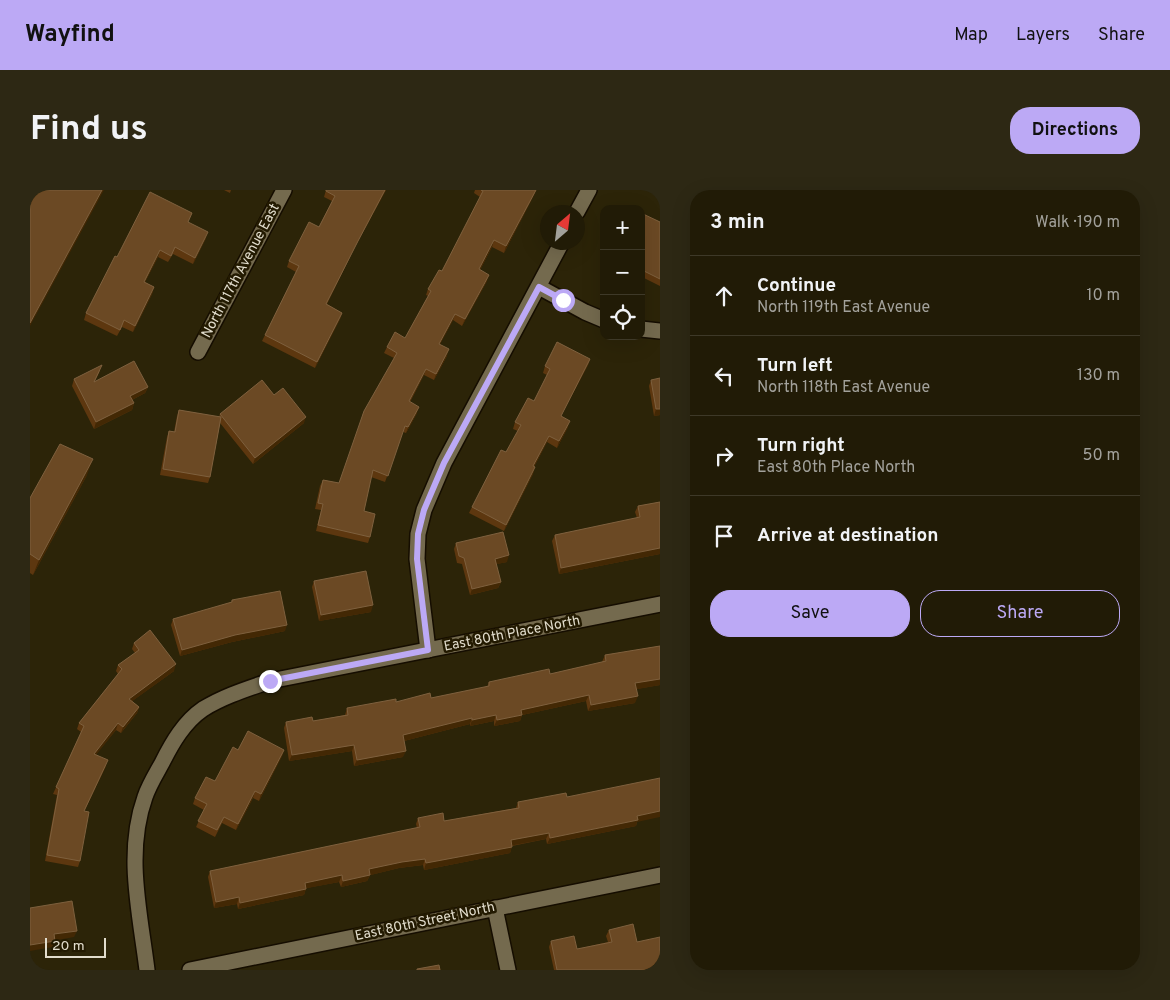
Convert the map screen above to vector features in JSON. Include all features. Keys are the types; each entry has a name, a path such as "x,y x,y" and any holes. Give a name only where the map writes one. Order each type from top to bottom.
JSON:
{"street":[{"name":"North 117th Avenue East","path":"198,352 284,190"},
{"path":"581,205 589,190"},
{"path":"428,650 417,559 418,534 424,510 444,463 558,250"},
{"path":"539,287 600,318"},
{"path":"645,329 660,330"},
{"name":"East 80th Place North","path":"147,970 135,876 134,844 145,796 169,749 183,728 202,710 224,698 270,681 660,604"},
{"name":"East 80th Street North","path":"190,970 660,875"},
{"path":"495,908 508,970"}],"building":[{"path":"30,190 102,190 30,323"},
{"path":"326,190 385,190 326,304 342,313 317,362 265,335 299,266 289,261 309,222 319,227 335,196"},
{"path":"481,190 536,190 506,246 494,240 479,269 489,275 465,319 455,314 439,344 449,349 436,374 426,369 409,401 419,407 408,427 405,426 388,476 373,470 364,511 375,514 370,537 318,525 323,504 318,503 323,480 339,483 364,411 397,353 387,347 395,332 405,338 431,291 428,289 439,270 442,271 483,191"},
{"path":"150,192 192,213 188,222 208,232 195,258 175,247 171,256 160,250 144,282 154,287 135,326 124,320 120,330 86,313"},
{"path":"645,215 660,222 660,279 645,272"},
{"path":"557,342 590,359 561,416 570,421 559,441 549,436 506,525 472,507 501,450 506,452 521,425 515,422 528,398 534,401 550,369 545,366"},
{"path":"134,361 148,387 130,396 134,403 96,422 74,379 102,365 94,382"},
{"path":"660,378 660,409 656,409 651,380"},
{"path":"262,380 274,395 283,388 306,417 255,458 220,414"},
{"path":"179,410 221,417 210,477 163,469 169,431 175,432"},
{"path":"60,444 93,459 39,560 30,554 30,498"},
{"path":"660,502 660,548 561,568 555,535 640,517 638,506"},
{"path":"503,532 509,555 495,559 501,582 472,589 464,558 459,556 456,543"},
{"path":"366,571 373,605 321,615 314,581"},
{"path":"280,591 287,625 235,635 182,650 173,619 232,602 232,600"},
{"path":"150,630 176,664 129,699 139,707 123,727 118,723 94,754 108,760 84,811 89,812 80,861 47,855 59,789 56,787 84,726 79,723 122,669 118,665 139,650 134,643"},
{"path":"660,646 660,679 635,683 638,696 591,705 589,695 521,710 522,715 497,720 496,715 472,720 472,718 403,735 406,751 357,760 354,745 292,755 286,722 312,717 313,721 348,715 347,708 396,699 396,702 430,693 431,698 489,686 489,682 549,669 550,674 606,661 605,655"},
{"path":"248,731 284,750 261,794 255,791 238,824 224,817 217,830 198,821 207,804 195,798 206,777 215,781 233,747 238,750"},
{"path":"660,778 660,811 637,816 638,820 550,838 549,833 511,840 512,847 426,863 425,859 402,862 369,869 370,875 343,881 342,875 305,883 306,889 240,903 239,897 216,902 210,871 420,827 418,818 443,813 444,821 519,808 518,802 566,793 567,797"},
{"path":"72,901 77,931 54,934 55,941 30,945 30,908"},
{"path":"633,924 637,942 660,937 660,970 557,970 551,941 574,936 577,949 612,942 609,930"},
{"path":"439,965 440,970 417,970 417,969"}],"route":[{"path":"270,681 428,650 417,559 418,534 432,487 539,287 563,300"}]}
